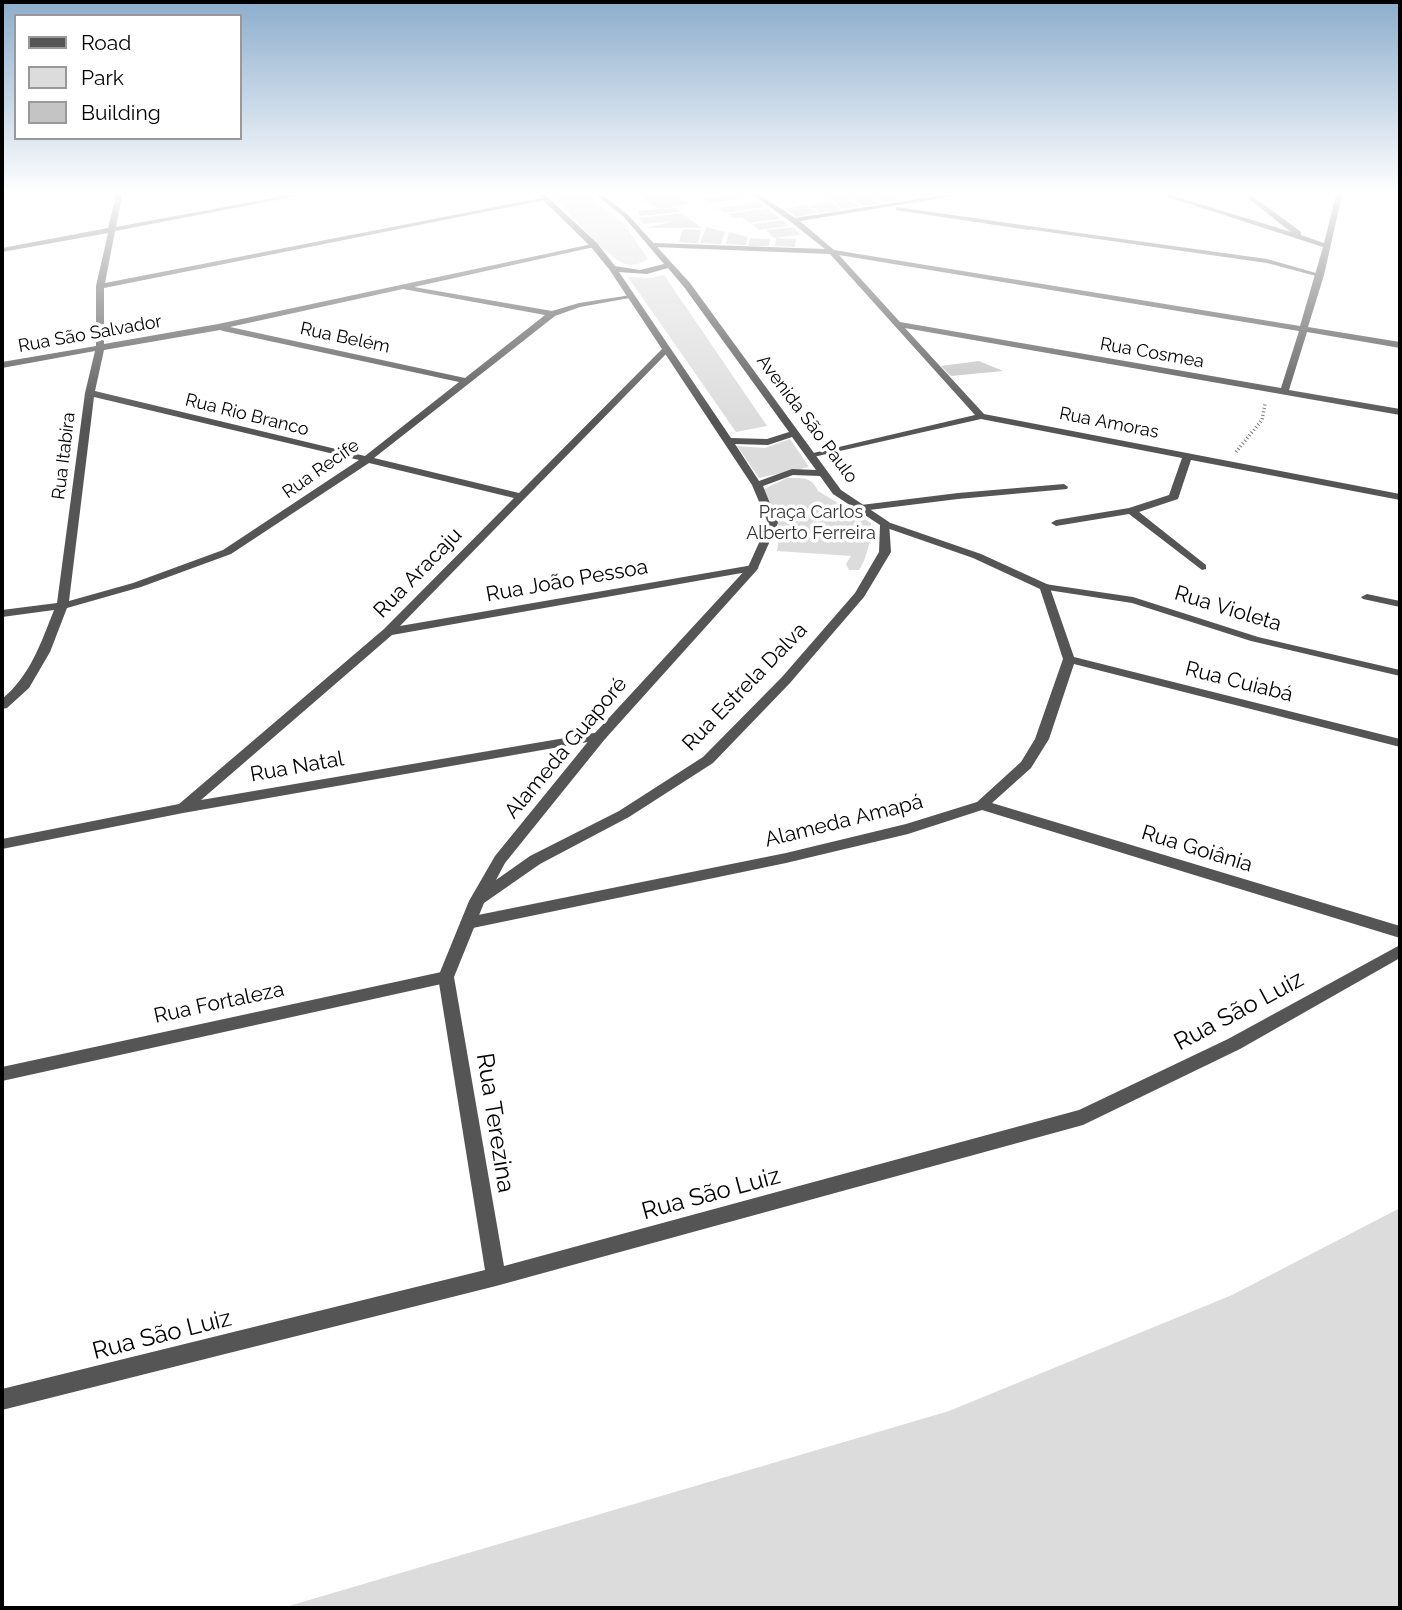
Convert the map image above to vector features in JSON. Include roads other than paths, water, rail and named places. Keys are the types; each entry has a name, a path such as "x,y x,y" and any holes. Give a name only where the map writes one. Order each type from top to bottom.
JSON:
{"street":[{"name":"Rua Itabira","path":"2,705 23,688 44,652 62,606 90,393 100,349 100,286 104,270"},
{"path":"100,286 179,270"},
{"name":"Rua São Salvador","path":"2,365 218,327 471,270"},
{"path":"613,270 757,485 773,523 753,568"},
{"path":"617,270 654,270"},
{"name":"Avenida São Paulo","path":"672,270 687,285 837,492 885,524 977,556 1045,587"},
{"path":"849,270 981,416"},
{"path":"943,270 1400,345"},
{"path":"1284,392 1321,270"},
{"path":"396,286 552,314"},
{"name":"Rua Recife","path":"2,613 62,606 137,585 228,552 366,460 552,314 579,304 631,297"},
{"name":"Rua Cosmea","path":"898,324 1400,412"},
{"name":"Rua Belém","path":"218,327 466,381"},
{"name":"Rua Aracaju","path":"183,808 388,632 667,349"},
{"name":"Rua Rio Branco","path":"90,393 520,496"},
{"name":"Rua Amoras","path":"812,456 981,416 1400,496"},
{"path":"729,441 768,442 793,434"},
{"path":"1056,523 1131,511 1174,497 1187,456"},
{"path":"757,485 792,472 824,473"},
{"path":"1131,511 1202,566"},
{"name":"Rua Estrela Dalva","path":"477,901 535,860 624,814 708,760 786,680 860,594 885,552 885,524"},
{"name":"Rua João Pessoa","path":"388,632 753,568"},
{"name":"Alameda Guaporé","path":"446,977 477,901 500,860 600,736 753,568"},
{"path":"1045,587 1069,659"},
{"path":"1367,597 1400,604"},
{"name":"Rua Cuiabá","path":"1069,659 1400,743"},
{"name":"Alameda Amapá","path":"468,923 786,858 908,829 982,805 1026,765 1042,739 1069,659"},
{"name":"Rua Natal","path":"2,844 183,808 600,736"},
{"name":"Rua Goiânia","path":"982,805 1400,932"},
{"name":"Rua São Luiz","path":"2,1400 496,1277 1083,1117 1234,1044 1400,951"},
{"name":"Rua Fortaleza","path":"2,1074 446,977"},
{"name":"Rua Terezina","path":"446,977 496,1277"}],"lane":[{"path":"1302,270 1320,275"},
{"path":"861,508 1064,487"},
{"name":"Rua Violeta","path":"1045,587 1133,600 1255,639 1400,673"}],"park label":[{"name":"Praça Carlos Alberto Ferreira","path":"811,523"}]}
